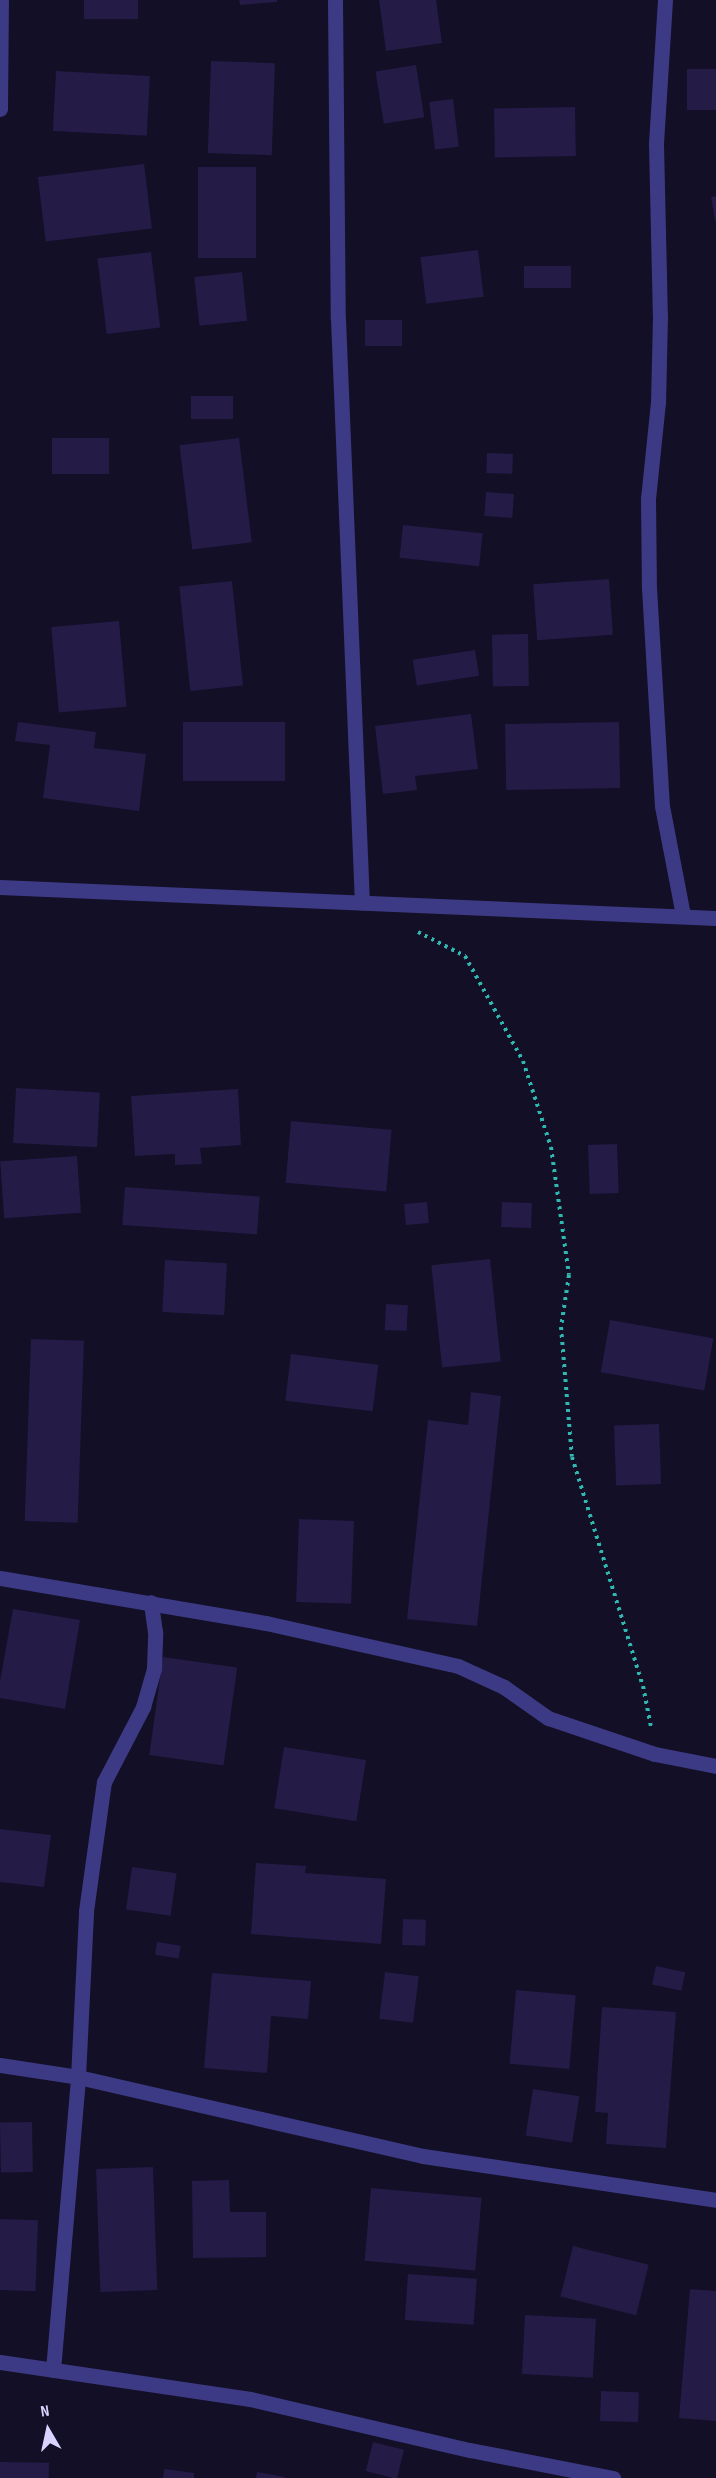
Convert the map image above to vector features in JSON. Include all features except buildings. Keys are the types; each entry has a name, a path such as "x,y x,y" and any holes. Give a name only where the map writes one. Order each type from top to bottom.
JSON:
{"street":[{"path":"0,109 1,0"},
{"path":"336,0 338,319 362,903"},
{"path":"665,0 656,144 660,316 658,402 648,498 649,588 662,806 683,915"},
{"path":"0,887 716,918"},
{"path":"0,1578 266,1623 458,1666 504,1686 548,1718 655,1754 716,1766"},
{"path":"53,2370 78,2077 86,1911 104,1782 143,1707 154,1669 155,1632 151,1602"},
{"path":"0,2065 78,2077 423,2156 716,2200"},
{"path":"0,2362 250,2399 470,2450 613,2478"}],"path":[{"path":"413,930 465,956 523,1061 551,1147 569,1275 561,1327 572,1457 644,1686 655,1754"}]}
